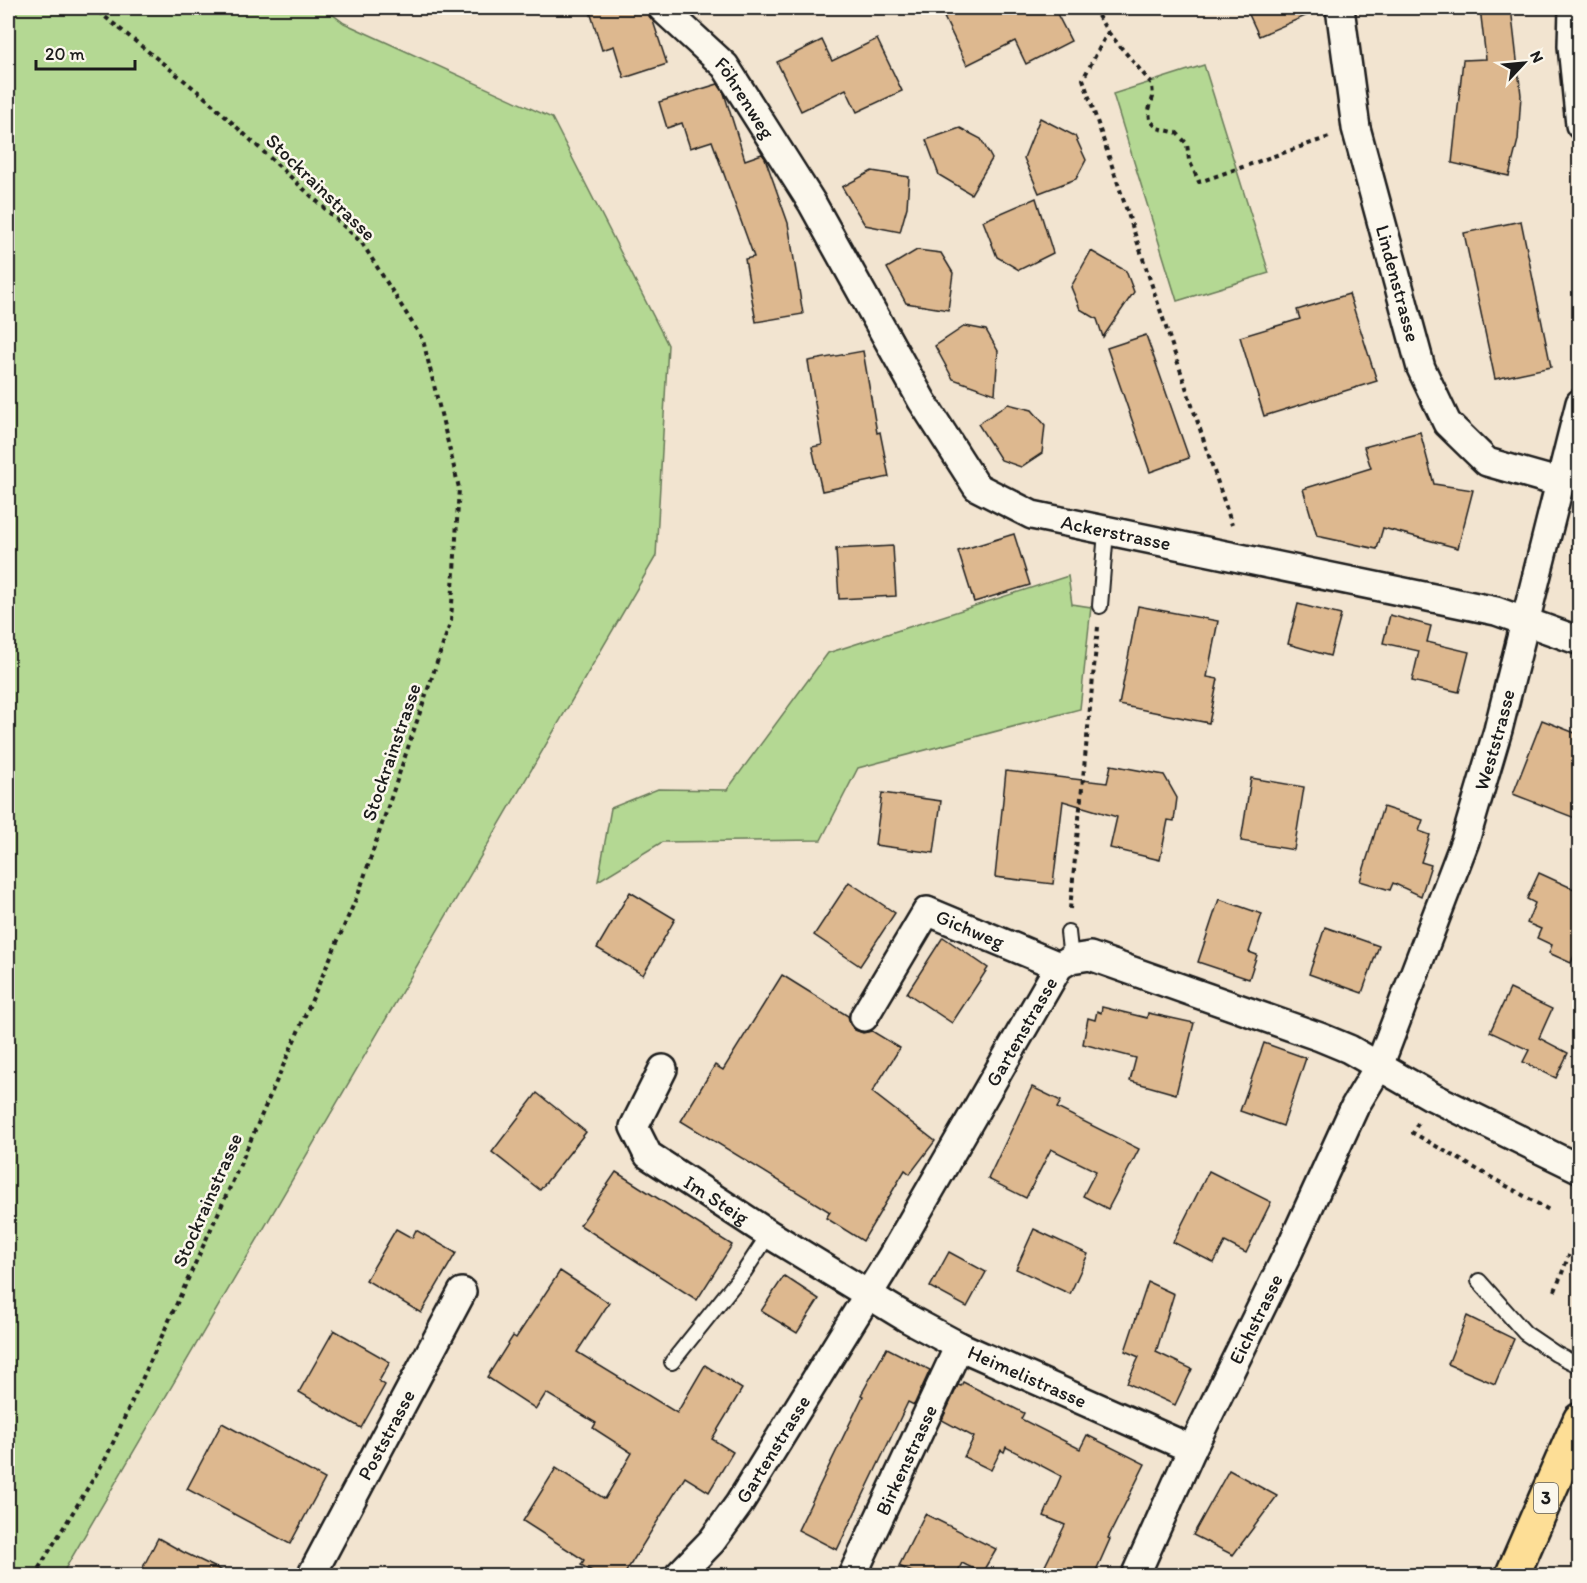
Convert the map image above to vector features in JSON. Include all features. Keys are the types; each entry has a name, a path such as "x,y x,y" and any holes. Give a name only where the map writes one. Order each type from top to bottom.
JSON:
{"main road":[{"name":"3","path":"1512,1575 1580,1420"}],"street":[{"name":"Föhrenweg","path":"662,8 725,66 812,203"},
{"name":"Lindenstrasse","path":"1340,8 1356,128 1421,368 1447,423 1487,462 1561,483"},
{"path":"1573,8 1572,46 1580,125"},
{"name":"Ackerstrasse","path":"812,203 922,401 978,487 1032,515 1496,611 1580,641"},
{"name":"Weststrasse","path":"1379,1066 1465,841 1498,730 1580,403"},
{"name":"Gichweg","path":"864,1017 927,911 1065,962"},
{"name":"Gartenstrasse","path":"678,1575 712,1540 738,1504 892,1256 1065,962 1089,956 1101,959 1320,1037 1349,1049 1431,1096 1580,1169"},
{"name":"Eichstrasse","path":"1135,1575 1192,1449 1288,1252 1355,1106 1379,1066"},
{"name":"Im Steig","path":"663,1069 634,1127 648,1155 769,1234 867,1294"},
{"name":"Poststrasse","path":"311,1575 462,1292"},
{"name":"Heimelistrasse","path":"867,1294 959,1346 1192,1449"},
{"name":"Birkenstrasse","path":"852,1575 959,1346"}],"lane":[{"path":"1100,606 1106,531"},
{"path":"1065,962 1068,932"},
{"path":"672,1362 744,1272 769,1234"},
{"path":"1479,1281 1525,1333 1556,1354 1580,1365"}],"path":[{"name":"Stockrainstrasse","path":"34,1575 106,1458 232,1183 359,892 451,621 459,488 423,340 362,243 201,94 94,8"},
{"path":"1093,8 1108,32 1152,84 1150,120 1157,128 1177,133 1187,144 1189,160 1199,182 1356,128"},
{"path":"1108,32 1083,79 1243,557"},
{"path":"1068,932 1100,606"},
{"path":"1431,1096 1413,1133 1549,1210"},
{"path":"1555,1291 1569,1255"},
{"path":"1576,1575 1580,1567"}],"green space":[{"path":"8,8 324,8 344,23 552,118 668,345 656,556 61,1576 8,1575"},
{"path":"1204,65 1269,273 1177,301 1113,94"},
{"path":"1068,576 1072,604 1091,607 1080,709 858,768 821,840 662,842 598,881 611,808 658,789 727,790 828,653"}],"building":[{"path":"589,8 647,8 667,64 624,78 614,46 602,50"},
{"path":"963,8 1054,8 1071,41 1026,64 1015,41 967,65 944,17"},
{"path":"1246,8 1324,8 1259,36"},
{"path":"1480,8 1511,8 1521,95 1518,140 1509,176 1452,163 1463,60 1486,59"},
{"path":"877,39 902,91 857,112 846,89 801,111 777,62 822,40 832,61"},
{"path":"718,84 724,93 745,160 762,154 765,158 788,223 803,314 756,322 745,259 754,257 712,141 690,148 682,123 667,128 659,102"},
{"path":"1040,118 1075,136 1086,160 1076,179 1039,193 1024,158"},
{"path":"960,128 981,139 992,159 971,194 939,175 926,140"},
{"path":"872,171 909,177 907,207 900,232 865,225 842,187"},
{"path":"1036,198 1053,253 1019,270 997,257 983,221"},
{"path":"1521,221 1551,367 1495,379 1464,233"},
{"path":"917,250 941,253 953,273 948,310 906,303 887,268"},
{"path":"1091,251 1126,271 1134,292 1103,337 1097,319 1080,309 1071,287"},
{"path":"1349,294 1377,381 1264,416 1240,337 1300,319 1297,310"},
{"path":"965,326 986,330 998,351 995,394 953,379 935,346"},
{"path":"1146,335 1189,458 1150,472 1107,348"},
{"path":"863,351 877,433 880,432 889,477 822,491 812,447 822,445 808,361"},
{"path":"1008,404 1032,410 1045,425 1042,453 1021,467 1001,460 978,424"},
{"path":"1420,432 1434,484 1473,490 1458,548 1383,528 1377,549 1317,536 1303,489 1371,468 1364,447"},
{"path":"1014,534 1030,585 974,602 958,551"},
{"path":"893,546 896,596 839,599 836,549"},
{"path":"1298,604 1341,615 1330,656 1288,644"},
{"path":"1138,606 1218,621 1207,677 1218,679 1209,723 1119,705"},
{"path":"1390,615 1431,626 1427,642 1469,652 1459,692 1412,681 1419,651 1383,643"},
{"path":"1542,720 1580,735 1580,820 1513,794"},
{"path":"1111,765 1164,775 1177,798 1174,821 1168,820 1160,860 1110,848 1117,817 1063,801 1053,884 995,877 1006,771 1107,783"},
{"path":"1251,778 1304,787 1294,850 1241,841"},
{"path":"882,793 941,801 934,853 875,845"},
{"path":"1383,807 1423,820 1419,831 1430,835 1421,862 1431,865 1421,896 1393,883 1390,890 1360,881"},
{"path":"1539,873 1576,890 1580,883 1580,958 1574,956 1571,963 1549,953 1552,945 1537,938 1541,929 1527,923 1535,903 1527,899"},
{"path":"849,882 895,913 860,966 814,935"},
{"path":"630,892 675,919 643,975 597,948"},
{"path":"1219,899 1262,914 1249,952 1257,955 1249,979 1198,962"},
{"path":"1325,927 1379,946 1362,993 1309,974"},
{"path":"943,937 988,968 952,1023 907,993"},
{"path":"782,975 848,1016 855,1030 863,1033 872,1031 900,1048 872,1092 935,1141 910,1174 905,1170 863,1241 826,1218 830,1212 681,1121 715,1065 723,1070"},
{"path":"1510,989 1552,1009 1539,1038 1568,1053 1556,1078 1523,1062 1529,1050 1490,1032"},
{"path":"1102,1007 1147,1018 1148,1013 1194,1023 1176,1094 1130,1081 1136,1058 1083,1044 1088,1018 1095,1020 1097,1011 1101,1013"},
{"path":"1264,1043 1306,1058 1283,1126 1240,1111"},
{"path":"1032,1087 1061,1101 1057,1108 1139,1149 1108,1209 1083,1196 1096,1171 1051,1149 1026,1198 988,1179"},
{"path":"537,1093 586,1132 540,1190 492,1152"},
{"path":"1209,1171 1271,1202 1246,1253 1225,1242 1214,1263 1173,1242"},
{"path":"616,1172 732,1245 697,1300 580,1225"},
{"path":"396,1229 412,1238 416,1230 456,1253 421,1313 366,1280"},
{"path":"1034,1229 1088,1254 1070,1294 1016,1269"},
{"path":"949,1252 986,1272 967,1307 930,1287"},
{"path":"560,1271 609,1303 577,1352 677,1413 705,1365 742,1389 712,1439 733,1452 709,1492 685,1477 624,1575 599,1575 581,1565 584,1560 523,1521 556,1468 605,1499 632,1453 593,1428 596,1423 546,1393 536,1409 487,1377 513,1336 516,1338"},
{"path":"784,1276 819,1299 797,1333 761,1311"},
{"path":"1148,1282 1174,1294 1156,1352 1192,1369 1175,1405 1127,1383 1139,1357 1125,1351"},
{"path":"1467,1316 1514,1339 1495,1384 1448,1364"},
{"path":"334,1330 390,1362 379,1381 385,1385 361,1428 299,1392"},
{"path":"887,1348 930,1370 914,1405 908,1402 837,1550 798,1530 863,1396 861,1395"},
{"path":"963,1382 1024,1413 1021,1419 1080,1449 1087,1435 1145,1464 1108,1538 1110,1539 1094,1575 1065,1575 1045,1566 1065,1525 1044,1516 1061,1476 1006,1447 1004,1452 1001,1450 991,1470 964,1457 974,1437 942,1420 958,1385 961,1386"},
{"path":"222,1423 325,1479 290,1544 187,1489"},
{"path":"1229,1470 1277,1496 1233,1555 1193,1535"},
{"path":"925,1514 996,1549 982,1573 962,1563 956,1575 918,1575 899,1566"},
{"path":"158,1538 183,1552 231,1575 139,1575"}]}
